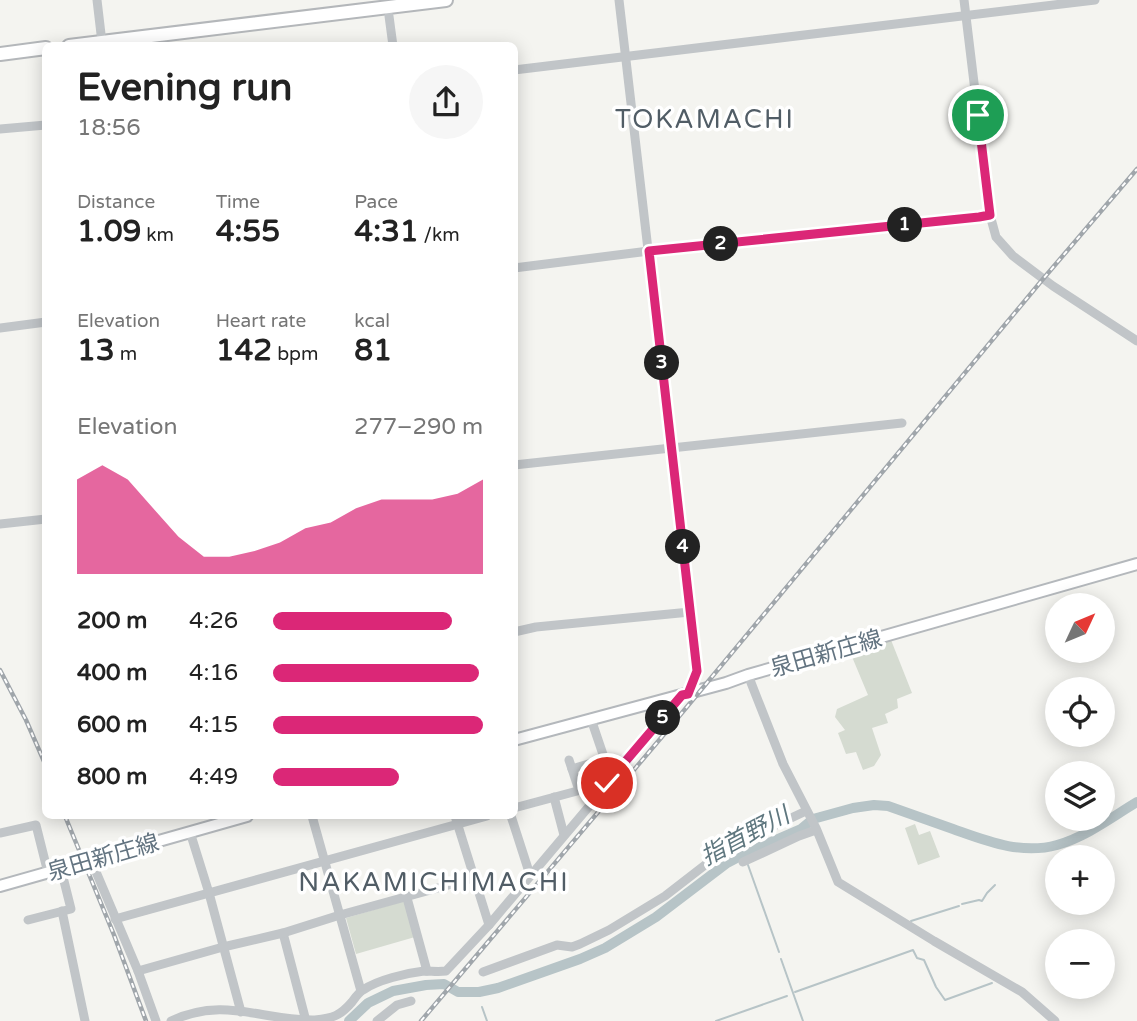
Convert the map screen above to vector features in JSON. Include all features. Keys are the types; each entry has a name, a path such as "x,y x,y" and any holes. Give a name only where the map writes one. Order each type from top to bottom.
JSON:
{"highway":[{"path":"102,42 446,0"},
{"path":"0,54 42,49"}],"main road":[{"name":"泉田新庄線","path":"518,739 726,683 1137,564"},
{"name":"泉田新庄線","path":"0,886 236,819"}],"street":[{"path":"97,0 101,34"},
{"path":"171,1021 214,1010 290,1021 318,1020 339,1015 361,991 400,975 446,971 489,925 685,694 697,671 619,0"},
{"path":"964,0 990,215 996,237 1013,256 1053,286 1137,341"},
{"path":"518,71 1095,0"},
{"path":"389,16 392,42"},
{"path":"0,129 42,125"},
{"path":"518,267 990,215"},
{"path":"0,328 42,323"},
{"path":"518,465 902,423"},
{"path":"0,524 42,519"},
{"path":"518,631 690,612"},
{"path":"748,675 783,764 816,829 838,882 1022,992 1055,1021"},
{"path":"591,719 605,759 609,781"},
{"path":"579,790 570,764 605,759"},
{"path":"518,807 609,781"},
{"path":"554,797 564,835"},
{"path":"483,972 557,945 572,947 599,935 664,896 727,848 806,811"},
{"path":"313,819 361,991"},
{"path":"116,919 325,861 457,819 489,925"},
{"path":"512,819 530,875"},
{"path":"0,833 36,825 48,873"},
{"path":"743,862 816,829"},
{"path":"190,832 241,1012"},
{"path":"91,860 156,1021"},
{"path":"28,920 71,909 61,869"},
{"path":"138,971 474,878"},
{"path":"407,898 427,971"},
{"path":"62,911 85,1021"},
{"path":"283,933 306,1021"},
{"path":"377,1021 397,1005 411,1001"}],"shaded area":[{"path":"891,640 912,693 897,699 898,708 885,714 888,723 872,728 881,755 874,766 863,770 856,752 846,754 838,733 845,730 835,717 837,709 868,695 850,652"},
{"path":"915,824 919,835 930,831 940,857 918,865 905,828"},
{"path":"404,901 415,937 356,954 346,918"}],"waterway":[{"name":"指首野川","path":"349,1021 368,1003 393,991 444,984 458,992 479,992 580,959 605,948 656,917 727,863 801,829 813,819 853,808 888,806 991,842 1044,848 1078,837 1137,802"},
{"path":"748,865 779,952"},
{"path":"962,904 982,901 995,885"},
{"path":"911,921 959,906"},
{"path":"795,992 913,950 917,958 924,960 945,1000 992,983"},
{"path":"781,959 803,1021"},
{"path":"716,1021 787,996"},
{"path":"482,1007 487,1021"}],"railway":[{"path":"421,1021 1137,169"},
{"path":"0,670 42,757"},
{"path":"66,819 146,1021"}],"district":[{"name":"TOKAMACHI","path":"705,119"},
{"name":"NAKAMICHIMACHI","path":"434,882"}],"route":[{"path":"607,783 682,695 688,694 697,671 649,251 990,215 978,115"}]}
